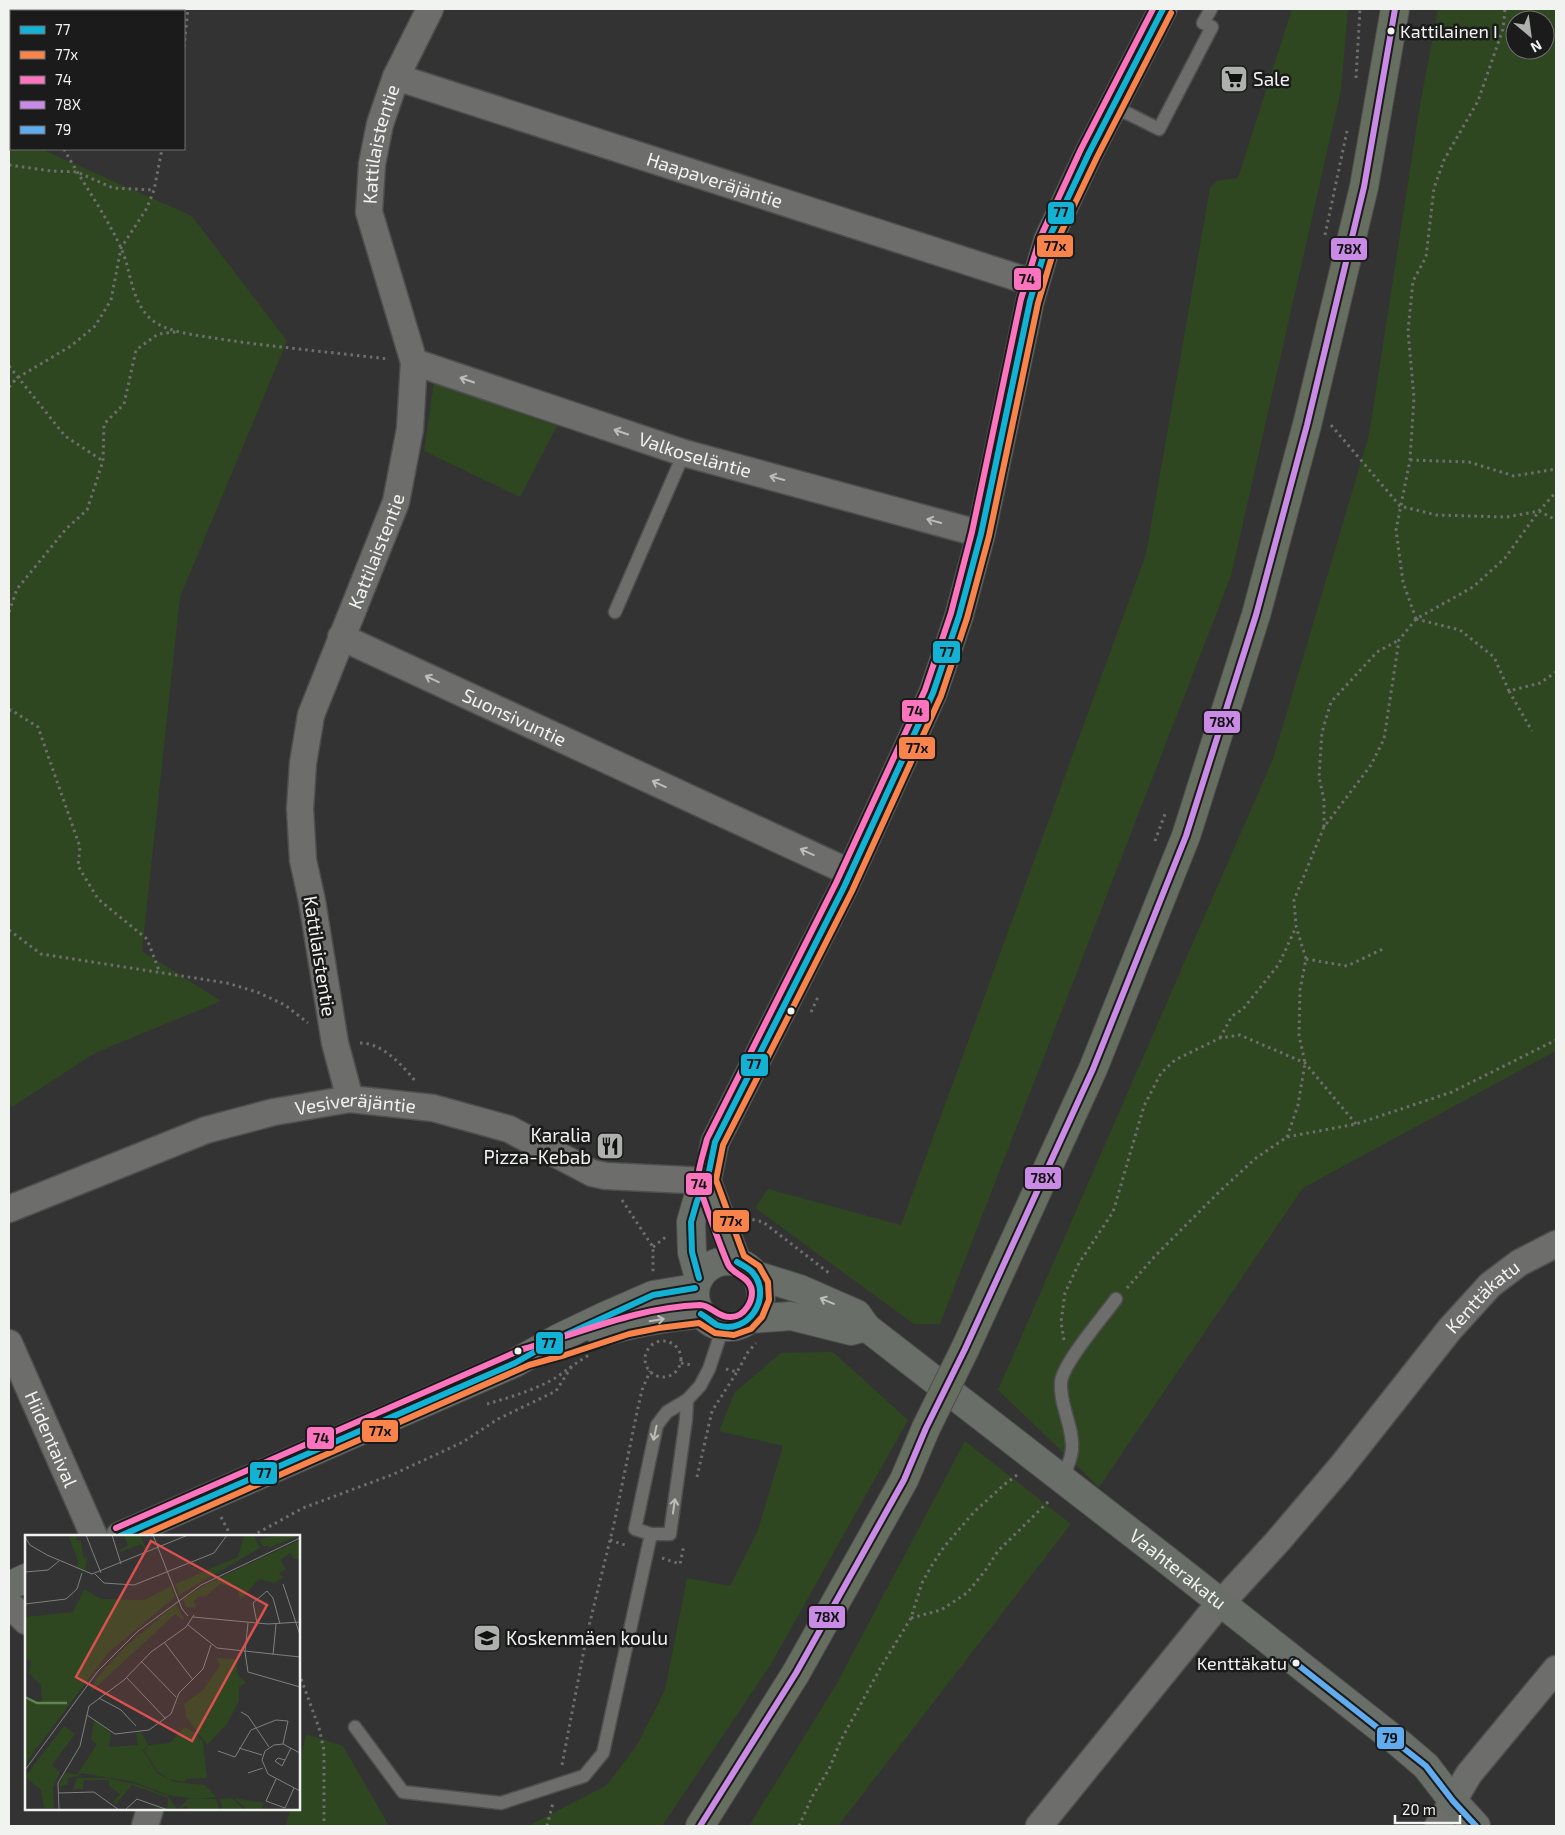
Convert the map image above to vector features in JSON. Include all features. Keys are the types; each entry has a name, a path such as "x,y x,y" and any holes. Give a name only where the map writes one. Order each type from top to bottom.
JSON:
{"highway":[{"path":"700,1826 796,1673 904,1480 926,1428 965,1349 1093,1069 1186,836 1256,615 1307,425 1364,187 1395,9"}],"main road":[{"path":"712,1321 695,1297 697,1283 692,1252 691,1222 697,1201 707,1181 715,1142 851,872 933,694 959,616 981,534 1034,283 1048,240 1064,203 1163,9"},
{"path":"707,1181 746,1268 759,1283 761,1292 757,1311 757,1329"},
{"path":"657,1318 697,1283 706,1269 715,1263 726,1261 746,1268"},
{"name":"Vaahterakatu","path":"746,1268 857,1314 866,1327 1059,1487 1220,1603 1419,1760 1476,1826"},
{"path":"122,1535 526,1357 563,1348 594,1335 627,1325 657,1318 712,1321 757,1329 792,1316 851,1331 866,1327"},
{"path":"9,1586 25,1578"}],"street":[{"name":"Kattilaistentie","path":"350,1099 335,1043 312,902 303,860 300,809 303,763 311,715 396,502 410,429 414,362 369,212 372,164 380,124 396,78 430,9"},
{"name":"Haapaveräjäntie","path":"396,78 1034,283"},
{"name":"Valkoseläntie","path":"414,362 684,453 981,534"},
{"name":"Suonsivuntie","path":"341,637 851,872"},
{"name":"Vesiveräjäntie","path":"9,1209 206,1130 274,1112 350,1099 433,1108 510,1129 592,1173 606,1176 707,1181"},
{"name":"Kenttäkatu","path":"1039,1826 1093,1757 1220,1603 1278,1541 1341,1467 1450,1329 1490,1285 1519,1263 1556,1244"},
{"name":"Hiidentaival","path":"9,1343 94,1535"},
{"path":"9,1604 25,1620"},
{"path":"1438,1826 1469,1774 1556,1669"},
{"path":"145,1826 150,1810"}],"lane":[{"path":"1112,109 1129,114 1159,129 1212,27 1203,24 1211,9"},
{"path":"615,612 684,453"},
{"path":"1059,1487 1072,1450 1068,1418 1061,1395 1061,1380 1066,1366 1116,1299"},
{"path":"688,1400 670,1534 651,1534 635,1529 657,1425 667,1412 688,1400 700,1386 709,1369 712,1321"},
{"path":"355,1727 403,1792 502,1803 584,1776 603,1753 651,1534"}],"path":[{"path":"185,38 188,9"},
{"path":"1356,86 1360,9"},
{"path":"1416,619 1404,582 1396,530 1410,460 1414,398 1408,331 1413,281 1426,257 1434,188 1444,160 1478,101 1502,29 1505,9"},
{"path":"1325,237 1348,124"},
{"path":"65,150 77,172 92,192 122,248 134,294 138,301 152,320 177,332"},
{"path":"9,387 17,378 71,346 95,326 111,300 122,248 147,208 154,190 162,150"},
{"path":"9,166 77,172 114,188 154,190"},
{"path":"9,612 17,589 66,529 87,510 103,461 104,424 124,404 136,350 158,334 177,332 260,346 414,362"},
{"path":"9,366 65,436 103,461"},
{"path":"1329,423 1400,506 1436,515 1507,517 1539,511 1556,520"},
{"path":"1410,460 1469,462 1514,476 1556,469"},
{"path":"1324,827 1324,800 1319,777 1320,759 1322,732 1331,702 1377,652 1399,640 1416,619 1473,587 1505,558 1539,511 1556,492"},
{"path":"1416,619 1460,630 1494,657 1532,731"},
{"path":"1287,1137 1298,1105 1305,1063 1298,1035 1300,990 1306,959 1296,926 1294,900 1324,827 1371,764 1384,739 1399,640"},
{"path":"1510,691 1540,683 1556,672"},
{"path":"9,711 12,710 38,727 80,847 78,866 98,898 147,938 160,972"},
{"path":"1152,850 1166,813"},
{"path":"1220,1038 1232,1016 1243,1009 1280,964 1296,926"},
{"path":"9,930 41,954 227,983 257,992 285,1005 335,1043 364,1043 379,1048 396,1060 410,1075 421,1088 433,1108"},
{"path":"1306,959 1347,966 1383,949"},
{"path":"1066,1366 1061,1322 1065,1293 1079,1263 1113,1212 1144,1106 1161,1073 1175,1060 1220,1038 1240,1035 1305,1063 1356,1124"},
{"path":"1116,1299 1155,1256 1220,1191 1256,1158 1287,1137 1356,1124 1452,1092 1556,1040"},
{"path":"606,1176 653,1247 653,1273 650,1284 657,1318 667,1341 680,1352 681,1363 675,1373 670,1376 659,1377 646,1367 645,1355 651,1346 657,1318"},
{"path":"681,1363 737,1372 748,1352 756,1344 757,1329"},
{"path":"254,1535 303,1508 394,1474 464,1442 498,1419 556,1390 574,1363"},
{"path":"547,1826 559,1784 587,1634 614,1524 636,1412 650,1371"},
{"path":"799,1826 813,1795 829,1770 841,1740 881,1667 911,1618 922,1583 944,1547 974,1512 1019,1472"},
{"path":"911,1618 941,1610 966,1593 998,1551 1059,1487"},
{"path":"219,1513 230,1535"},
{"path":"300,1676 319,1728 324,1750 324,1826"}],"green space":[{"path":"9,9 171,9 10,10 9,100"},
{"path":"1292,9 1348,9 1341,90 1231,576 940,1324 914,1324 755,1208 768,1189 901,1225 1146,554 1210,188 1217,181 1238,178"},
{"path":"1438,9 1556,9 1556,1051 1303,1188 1099,1487 998,1390 1273,759 1369,435 1420,105"},
{"path":"9,134 10,150 43,150 192,216 287,341 180,597 142,951 221,1001 95,1053 12,1107 9,1102"},
{"path":"434,382 557,426 520,497 424,451"},
{"path":"833,1352 908,1420 771,1664 662,1826 528,1826 607,1785 637,1745 665,1690 687,1578 730,1586 758,1530 783,1446 719,1431 735,1392 781,1353"},
{"path":"965,1441 1071,1524 838,1826 749,1826 836,1685"},
{"path":"306,1734 343,1746 389,1826 286,1826 290,1810 300,1810 300,1763"}],"transit line":[{"name":"74","path":"116,1528 523,1349 654,1310 700,1305 708,1307 722,1316 731,1317 740,1314 747,1307 750,1302 751,1287 747,1280 734,1272 729,1266 699,1185 699,1170 707,1139 836,883 925,690 951,613 972,532 1021,299 1040,238 1081,149 1153,9"},
{"name":"77","path":"699,1278 692,1252 691,1222 697,1201 707,1181 715,1142 844,887 933,693 959,616 981,534 1030,301 1048,240 1089,153 1163,9"},
{"name":"78X","path":"700,1826 796,1673 904,1480 926,1428 965,1349 1093,1069 1186,836 1256,615 1307,425 1364,187 1395,9"},
{"name":"77x","path":"143,1535 529,1365 629,1334 659,1328 699,1323 715,1333 734,1335 751,1329 762,1317 769,1300 768,1282 759,1266 744,1256 716,1180 723,1145 852,891 941,696 967,618 989,536 1038,303 1056,243 1097,157 1171,13"},
{"name":"77","path":"701,1314 717,1325 728,1327 739,1325 754,1312 759,1303 758,1283 753,1273 737,1262"},
{"name":"77","path":"122,1535 515,1363 559,1338 653,1295 695,1288"},
{"name":"79","path":"1293,1661 1426,1766 1453,1801 1476,1826"}],"place":[{"name":"Kattilainen I","path":"1391,31"},
{"name":"Sale","path":"1234,79"},
{"name":"Karalia Pizza-Kebab","path":"610,1146"},
{"name":"Koskenmäen koulu","path":"487,1638"},
{"name":"Kenttäkatu","path":"1296,1663"}]}
